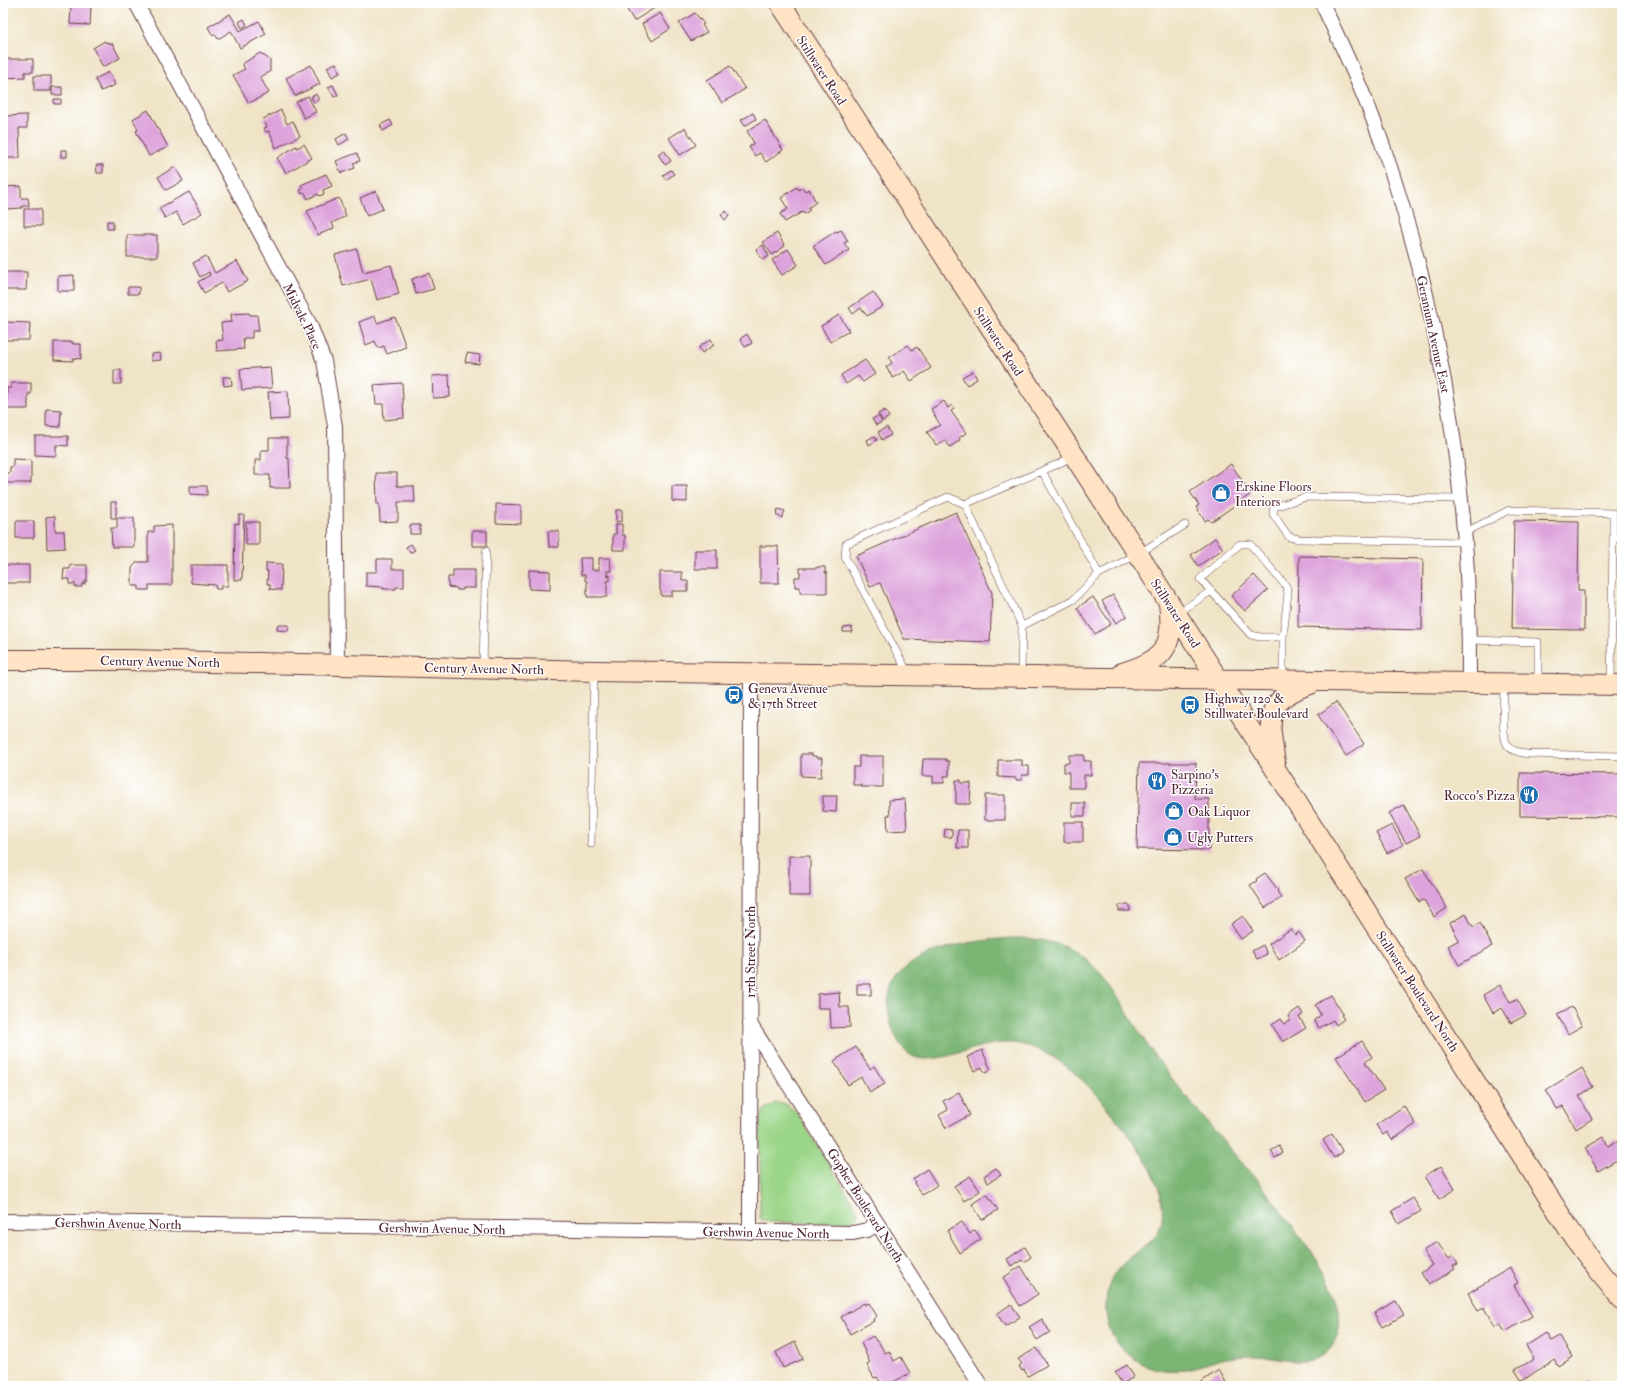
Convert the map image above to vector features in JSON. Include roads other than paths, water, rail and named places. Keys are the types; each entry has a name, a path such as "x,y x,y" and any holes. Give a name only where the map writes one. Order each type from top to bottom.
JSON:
{"main road":[{"name":"Stillwater Road","path":"780,3 1173,608 1218,680"},
{"path":"1105,678 1145,666 1161,654 1168,643 1173,608"},
{"name":"Century Avenue North","path":"3,660 136,660 594,671 751,672 910,676 1504,683"},
{"name":"Stillwater Boulevard North","path":"1218,680 1576,1240 1598,1271 1622,1299"},
{"path":"1276,769 1270,724 1277,704 1283,696 1290,692 1321,681"},
{"path":"1504,683 1616,685"}],"street":[{"name":"Midvale Place","path":"136,3 310,325 324,361 335,426 337,664"},
{"name":"Geranium Avenue East","path":"1322,3 1353,69 1383,144 1408,222 1427,295 1448,401 1461,499 1465,537 1469,683"},
{"name":"17th Street North","path":"750,1232 751,672"},
{"name":"Gopher Boulevard North","path":"750,1024 981,1386"},
{"name":"Gershwin Avenue North","path":"3,1221 853,1233 867,1230 878,1224"}],"lane":[{"path":"965,504 1074,456"},
{"path":"1042,471 1099,574"},
{"path":"910,676 845,557 846,544 948,497 965,504 1022,626 1021,677"},
{"path":"1461,499 1306,497 1274,507 1273,514 1289,537 1299,539 1465,537 1509,510 1613,513 1616,685"},
{"path":"1022,626 1073,600 1099,574 1138,554 1185,525"},
{"path":"1613,538 1622,538"},
{"path":"1283,637 1260,637 1251,635 1200,579 1240,544 1250,544 1286,586 1288,594 1283,637 1283,680"},
{"path":"484,668 486,551"},
{"path":"1173,608 1211,591"},
{"path":"1469,640 1538,642 1538,684"},
{"path":"591,844 594,671"},
{"path":"1504,683 1504,737 1507,745 1516,752 1526,754 1622,756"}],"place":[{"name":"Erskine Floors Interiors","path":"1221,493"},
{"name":"Geneva Avenue & 17th Street","path":"734,695"},
{"name":"Highway 120 & Stillwater Boulevard","path":"1190,705"},
{"name":"Sarpino's Pizzeria","path":"1157,781"},
{"name":"Rocco's Pizza","path":"1529,795"},
{"name":"Oak Liquor","path":"1174,811"},
{"name":"Ugly Putters","path":"1173,837"}]}
